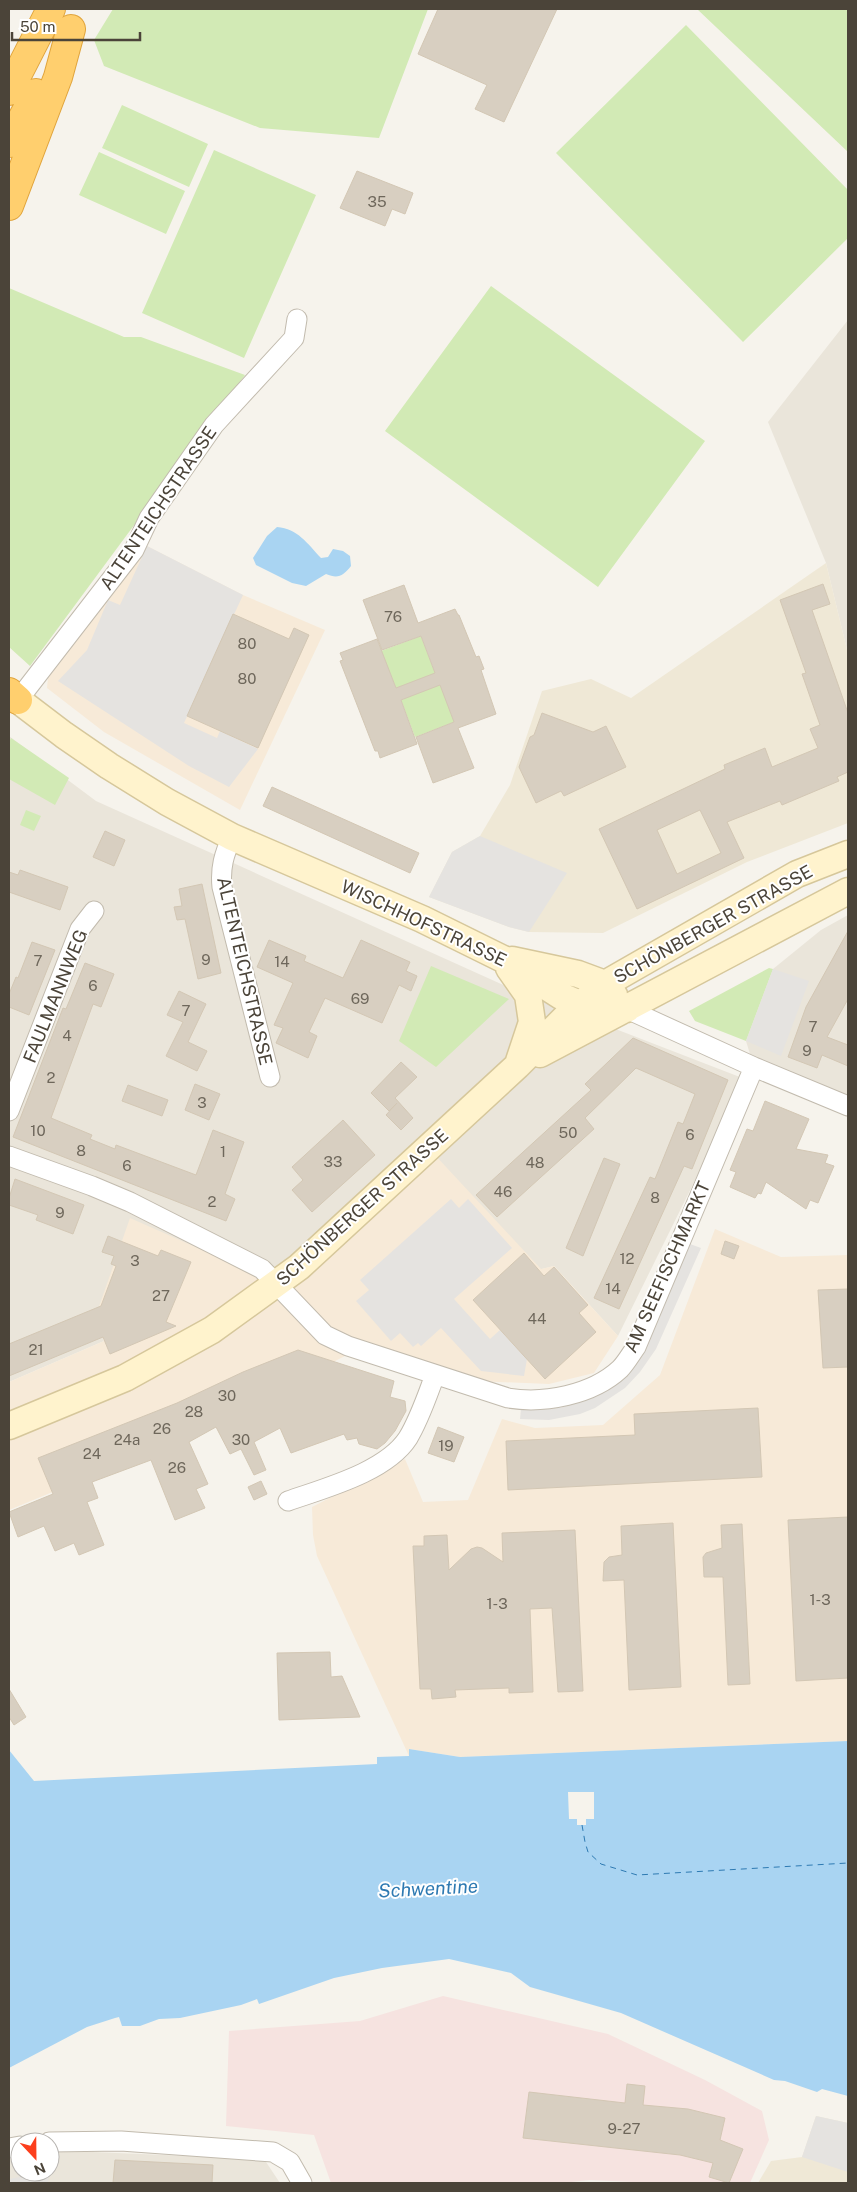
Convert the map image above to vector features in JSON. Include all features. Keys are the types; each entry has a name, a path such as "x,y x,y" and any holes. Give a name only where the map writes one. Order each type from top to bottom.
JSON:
{"highway":[{"path":"9,91 16,72 51,9"},
{"path":"9,142 76,19"},
{"path":"9,206 58,77 76,19"}],"main road":[{"name":"WISCHHOFSTRASSE","path":"13,696 109,766 167,802 232,837 422,919 503,959 544,987 582,1005 627,1009"},
{"name":"SCHÖNBERGER STRASSE","path":"9,1426 125,1378 152,1365 212,1330 299,1267 518,1066 567,1016 605,984 781,883 848,854"},
{"name":"SCHÖNBERGER STRASSE","path":"518,1066 848,891"},
{"name":"SCHÖNBERGER STRASSE","path":"503,959 550,967 605,984 627,1009"},
{"name":"SCHÖNBERGER STRASSE","path":"503,959 528,995 532,1022 518,1066"}],"street":[{"name":"ALTENTEICHSTRASSE","path":"13,696 134,550 149,518 214,425 294,338 297,320"},
{"name":"ALTENTEICHSTRASSE","path":"232,837 224,853 221,866 222,887 270,1078"},
{"name":"FAULMANNWEG","path":"9,1111 80,929 94,911"},
{"name":"WISCHHOFSTRASSE","path":"627,1009 754,1067 848,1106"},
{"name":"AM SEEFISCHMARKT","path":"9,1156 130,1202 262,1269 326,1335 348,1346 508,1398 525,1401 548,1399 600,1383 620,1369 636,1347 754,1067"},
{"path":"288,1501 369,1470 392,1456 407,1439 415,1424 435,1375"},
{"path":"60,2142 120,2141 273,2152 290,2162 302,2183"}],"shaded area":[{"path":"848,320 848,654 826,563 768,422"},
{"path":"147,546 243,595 325,630 240,810 104,732 47,688 48,678"},
{"path":"147,546 243,595 184,723 217,738 220,731 258,749 229,787 189,766 58,681 87,650 108,600 120,605"},
{"path":"826,563 848,654 848,823 747,862 603,933 529,932 509,927 429,897 452,852 480,836 510,785 542,691 591,679 631,698"},
{"path":"9,736 96,801 512,989 745,1079 618,1336 554,1266 542,1269 288,1288 95,1318 104,1341 9,1382"},
{"path":"480,836 567,873 529,932 509,927 429,897 452,852"},
{"path":"848,915 848,1106 754,1067 746,1041 773,969 821,930"},
{"path":"773,969 809,981 781,1056 746,1041"},
{"path":"434,1154 541,1269 554,1266 618,1336 594,1373 549,1384 475,1381 369,1344 174,1442 9,1510 9,1382 104,1341 95,1318 130,1218 288,1288"},
{"path":"451,1199 459,1208 468,1199 512,1248 454,1299 490,1339 500,1330 527,1359 524,1376 481,1371 441,1328 421,1346 418,1343 413,1347 400,1333 391,1341 356,1301 369,1290 360,1280"},
{"path":"715,1229 781,1257 848,1255 848,1741 460,1757 409,1749 409,1756 317,1556 313,1535 312,1507 405,1459 423,1502 468,1500 502,1419 535,1428 603,1425 660,1375"},
{"path":"690,1244 701,1248 656,1349 640,1372 625,1388 595,1408 580,1414 549,1420 520,1419 521,1409 560,1408 590,1398 606,1389 646,1343"},
{"path":"443,1996 608,2034 705,2080 762,2111 769,2140 750,2183 654,2183 589,2180 563,2183 331,2183 314,2135 226,2126 229,2031 360,2021"},
{"path":"816,2116 848,2123 848,2183 758,2183 771,2161 802,2157"},
{"path":"816,2116 848,2123 848,2172 802,2157"},
{"path":"60,2152 264,2159 280,2183 9,2183 10,2159 10,2182 60,2182"},
{"path":"9,2179 10,2182 48,2182 9,2183"}],"green space":[{"path":"113,9 428,9 379,138 260,128 104,66 94,40"},
{"path":"697,9 848,9 848,152"},
{"path":"686,25 848,190 848,238 743,342 556,153"},
{"path":"122,105 208,144 189,187 102,148"},
{"path":"214,150 316,195 244,358 142,313"},
{"path":"99,152 185,191 166,234 79,195"},
{"path":"491,286 705,441 598,587 385,431"},
{"path":"9,288 124,337 141,337 245,375 30,666 9,647"},
{"path":"421,636 435,673 438,672 454,722 415,737 401,700 404,699 400,687 396,688 381,651"},
{"path":"11,738 69,778 55,805 9,779 9,742"},
{"path":"26,810 41,816 34,831 20,825"},
{"path":"431,966 509,999 436,1067 399,1041"},
{"path":"769,968 773,969 746,1041 695,1021 689,1011"}],"water":[{"path":"277,527 296,534 321,558 328,557 333,549 343,551 350,556 351,566 340,576 326,574 306,586 292,583 256,565 253,558 267,536"},
{"name":"Schwentine","path":"848,1741 848,2096 822,2089 817,2092 785,2081 774,2080 621,2013 530,1987 511,1973 449,1959 382,1968 334,1978 259,2004 257,1999 241,2005 180,2018 159,2019 140,2026 122,2026 119,2017 87,2027 9,2068 9,1750 34,1781 377,1764 377,1757 409,1756 409,1749 460,1757"}],"pier":[{"path":"568,1792 594,1792 594,1819 586,1819 586,1825 577,1825 577,1819 569,1819"}],"building":[{"path":"438,9 557,9 504,122 475,109 487,85 418,54"},
{"path":"357,171 413,193 405,214 392,209 385,226 340,208"},
{"path":"823,584 830,604 812,610 848,713 848,772 837,777 839,781 782,805 780,801 727,822 744,858 637,909 599,829 725,769 724,765 765,748 772,767 818,748 810,729 820,725 802,674 806,673 780,600","holes":["700,810 721,853 677,874 657,830"]},
{"path":"404,585 418,623 455,609 476,657 479,656 484,669 481,670 496,714 458,728 474,768 433,783 416,737 454,722 440,685 401,700 417,744 380,758 378,751 375,751 340,661 343,660 340,653 377,639 396,688 435,673 421,636 382,650 363,600"},
{"path":"233,614 289,639 294,628 309,635 258,748 187,716"},
{"path":"542,713 593,732 606,726 626,767 564,796 561,791 536,803 519,767 530,737 534,735"},
{"path":"272,787 419,853 410,873 263,806"},
{"path":"105,831 125,840 114,866 93,857"},
{"path":"20,870 68,887 60,910 9,892 9,872 18,875"},
{"path":"202,884 221,973 198,979 185,919 177,920 174,907 182,906 179,889"},
{"path":"848,931 848,999 827,1037 848,1045 848,1066 822,1055 817,1068 788,1057 806,1007"},
{"path":"269,940 306,956 304,961 343,978 361,940 410,962 406,971 417,976 411,991 399,985 382,1023 325,998 309,1032 317,1036 308,1058 276,1043 283,1028 274,1025 293,983 257,967"},
{"path":"32,942 55,950 29,1015 9,1007 9,994 16,977 18,978"},
{"path":"85,963 114,974 101,1007 93,1004 51,1118 92,1135 90,1139 115,1149 116,1145 196,1175 213,1130 244,1142 225,1194 235,1199 226,1221 13,1137 63,1008 66,1009"},
{"path":"179,991 206,1004 188,1042 207,1051 197,1071 166,1056 183,1022 167,1015"},
{"path":"633,1038 728,1080 692,1169 684,1166 619,1309 594,1298 650,1177 655,1179 678,1122 683,1124 695,1094 636,1068 585,1118 594,1129 497,1217 476,1195 591,1090 585,1084"},
{"path":"401,1062 417,1077 395,1098 413,1118 401,1130 386,1115 397,1103 389,1111 371,1093"},
{"path":"195,1084 220,1094 209,1120 185,1110"},
{"path":"128,1085 168,1100 162,1116 122,1101"},
{"path":"765,1101 809,1119 796,1149 828,1155 825,1163 834,1166 818,1203 810,1200 806,1209 766,1182 761,1194 758,1193 755,1198 730,1187 736,1172 730,1170 747,1129 753,1131"},
{"path":"343,1120 375,1155 312,1212 292,1190 303,1180 292,1167"},
{"path":"604,1158 620,1164 583,1256 566,1248"},
{"path":"15,1179 84,1205 73,1234 36,1220 38,1215 9,1205 9,1198"},
{"path":"108,1236 158,1256 161,1250 191,1262 166,1322 176,1326 110,1354 103,1337 9,1376 9,1344 101,1306 116,1266 111,1264 114,1256 102,1252"},
{"path":"725,1241 739,1246 734,1259 721,1254"},
{"path":"524,1253 544,1276 554,1267 588,1305 579,1313 596,1332 545,1379 473,1300"},
{"path":"848,1289 848,1367 823,1368 818,1290"},
{"path":"298,1350 394,1381 390,1397 405,1401 406,1411 395,1431 385,1443 377,1449 359,1444 357,1438 347,1440 344,1434 291,1453 280,1428 254,1442 266,1470 254,1475 241,1449 230,1454 216,1427 189,1442 208,1484 196,1489 205,1508 175,1520 151,1460 92,1482 98,1498 87,1502 104,1545 79,1555 74,1543 55,1551 44,1526 18,1537 9,1512 53,1494 38,1458 177,1403 243,1372"},
{"path":"758,1408 762,1477 508,1490 506,1441 635,1435 634,1414"},
{"path":"438,1427 464,1437 454,1462 428,1453"},
{"path":"261,1481 267,1494 254,1500 248,1487"},
{"path":"848,1517 848,1678 796,1681 788,1520"},
{"path":"673,1523 681,1687 629,1690 624,1580 603,1581 604,1562 609,1557 622,1555 621,1526"},
{"path":"742,1524 750,1684 728,1685 723,1577 704,1577 703,1557 706,1553 722,1548 721,1525"},
{"path":"575,1530 583,1691 558,1692 552,1608 530,1609 533,1692 509,1693 509,1688 455,1690 456,1697 432,1699 431,1689 420,1689 413,1546 424,1546 424,1536 447,1535 449,1570 471,1549 477,1547 482,1548 503,1562 502,1533"},
{"path":"330,1652 331,1677 342,1676 360,1717 279,1720 277,1653"},
{"path":"9,1689 26,1717 14,1725 9,1717"},
{"path":"627,2084 645,2086 643,2105 688,2109 725,2118 720,2140 743,2149 729,2183 709,2177 713,2163 680,2155 523,2138 529,2092 625,2103"},
{"path":"115,2160 213,2165 212,2183 113,2183"}],"ferry route":[{"path":"582,1825 588,1852 601,1864 637,1875 848,1863"}]}
